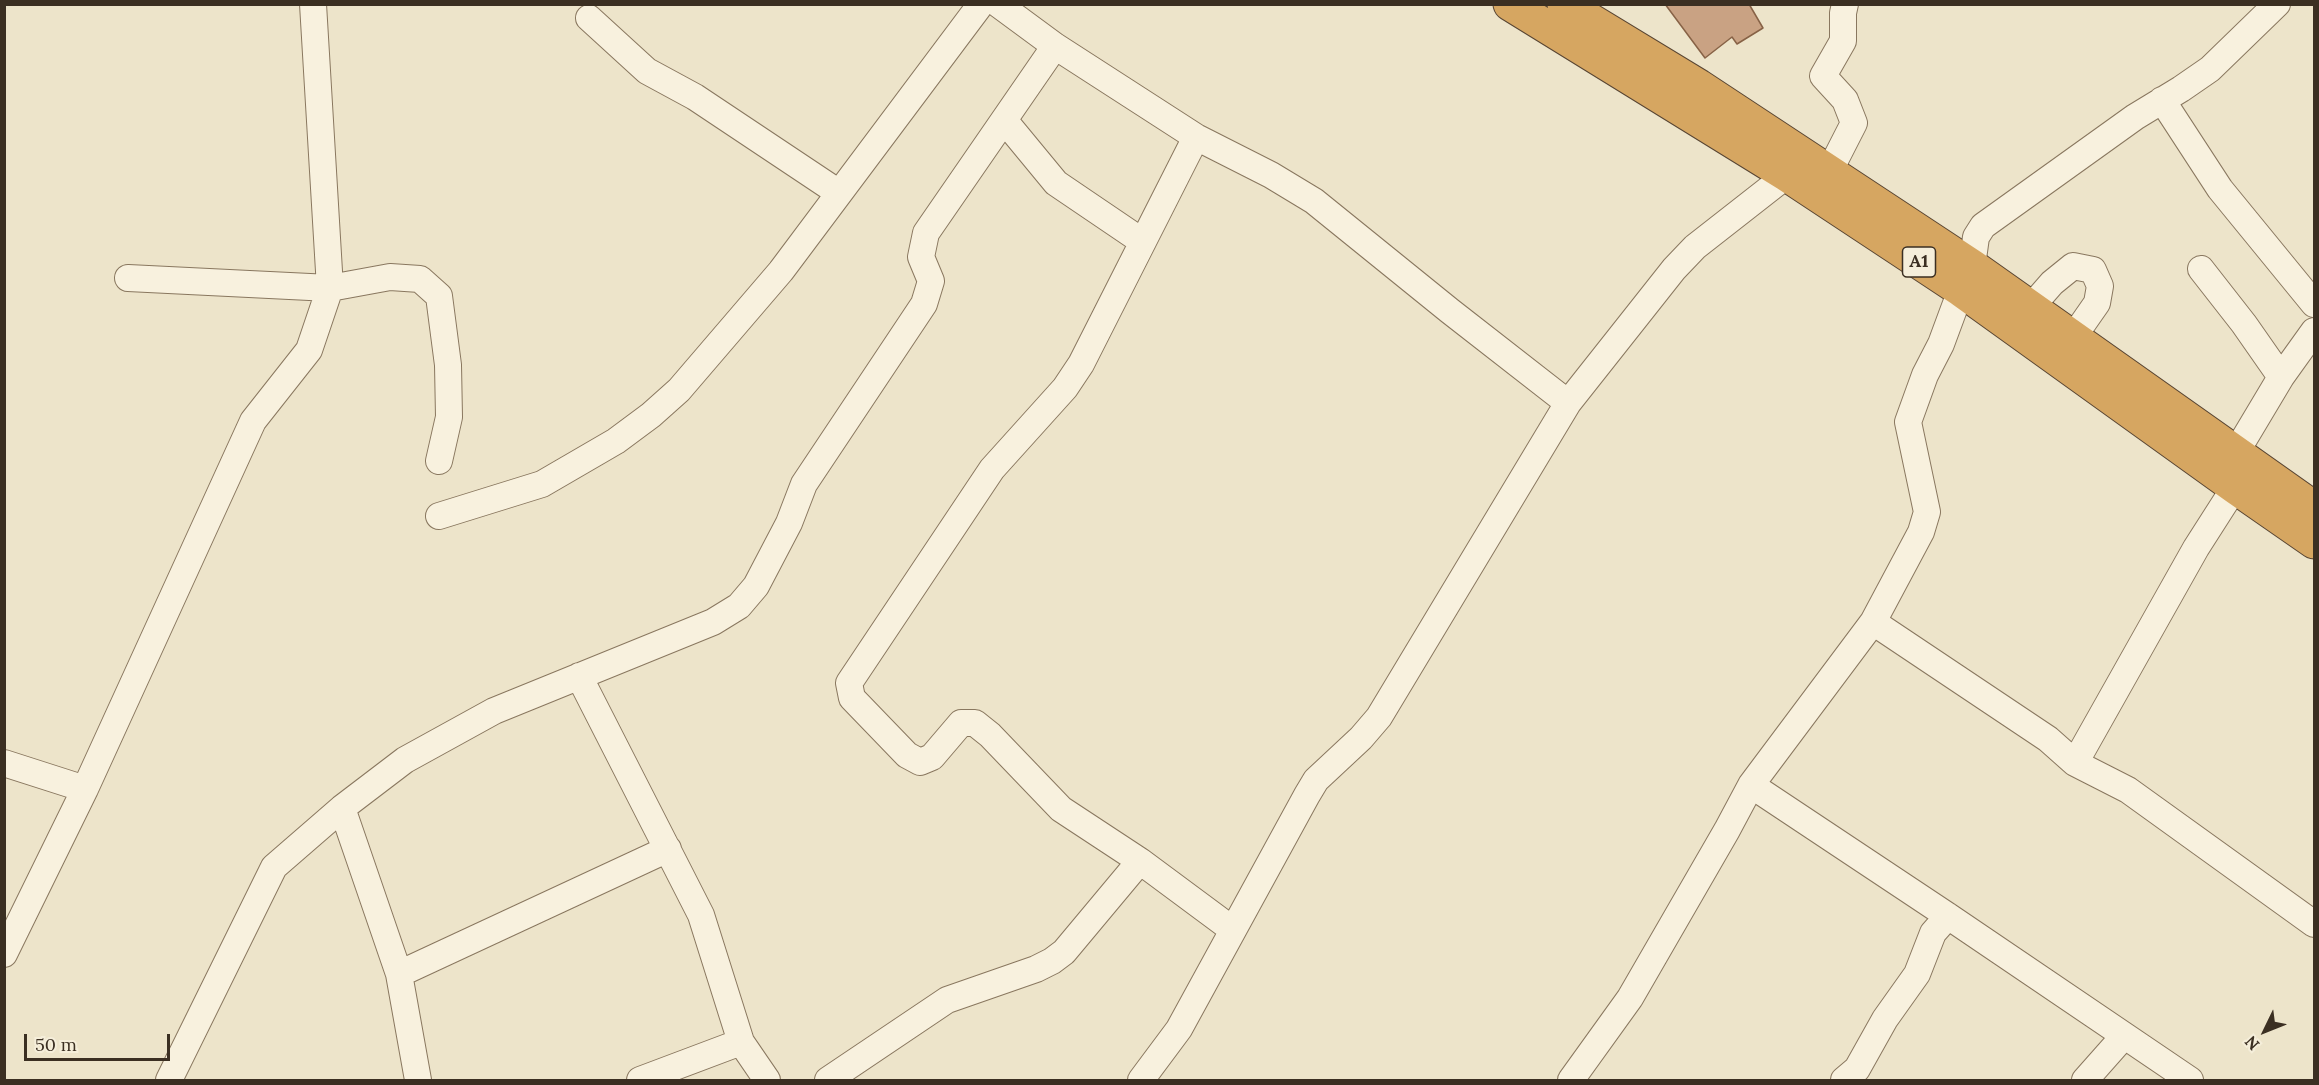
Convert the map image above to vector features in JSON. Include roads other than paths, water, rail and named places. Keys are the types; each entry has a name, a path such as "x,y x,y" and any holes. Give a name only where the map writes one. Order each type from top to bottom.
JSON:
{"highway":[{"name":"A1","path":"1510,4 1787,176 1967,278 2031,307 2314,508"},
{"name":"A1","path":"1564,4 1699,86 1829,172 2235,488 2314,542"}],"street":[{"path":"4,954 85,789 253,421 309,350 330,288 313,4"},
{"path":"439,516 542,483 616,441 651,415 679,390 781,271 981,4"},
{"path":"998,4 1055,46 1196,137 1271,175 1314,201 1568,403"},
{"path":"1829,172 1854,123 1845,100 1823,76 1844,41 1845,4"},
{"path":"1571,1080 1630,998 1751,785 1873,622 1921,532 1927,512 1908,422 1925,375 1941,344 1967,278 1976,237 1983,226 2135,117 2210,69 2277,4"},
{"path":"589,18 647,71 694,96 839,193"},
{"path":"169,1080 274,867 342,808 414,755 494,711 713,622 739,606 756,586 789,523 804,484 924,304 931,281 921,257 926,233 1055,46"},
{"path":"2162,100 2220,189 2314,304"},
{"path":"1004,120 1056,183 1143,242"},
{"path":"1196,137 1081,364 1065,388 992,470 849,683 852,698 907,755 920,762 932,757 961,723 975,723 990,735 1061,809 1140,861 1233,930"},
{"path":"1141,1080 1179,1029 1316,780 1361,738 1379,717 1568,403 1674,269 1695,246 1787,176"},
{"path":"2031,307 2052,283 2073,266 2093,270 2100,286 2097,303 2074,336"},
{"path":"2200,269 2244,324 2281,377"},
{"path":"129,278 330,288 390,277 420,279 439,296 448,365 449,417 439,461"},
{"path":"2235,454 2281,377 2314,331"},
{"path":"2075,763 2185,566 2235,488"},
{"path":"1873,622 2048,739 2075,763 2128,790 2314,924"},
{"path":"579,676 701,915 741,1042 767,1080"},
{"path":"4,763 85,789"},
{"path":"1751,785 2190,1080"},
{"path":"342,808 399,974 418,1080"},
{"path":"399,974 668,849"},
{"path":"828,1080 947,1000 1036,969 1052,961 1064,952 1140,861"},
{"path":"1844,1080 1857,1069 1885,1019 1917,974 1933,933 1948,916"},
{"path":"2085,1080 2124,1036"},
{"path":"640,1080 741,1042"}]}
